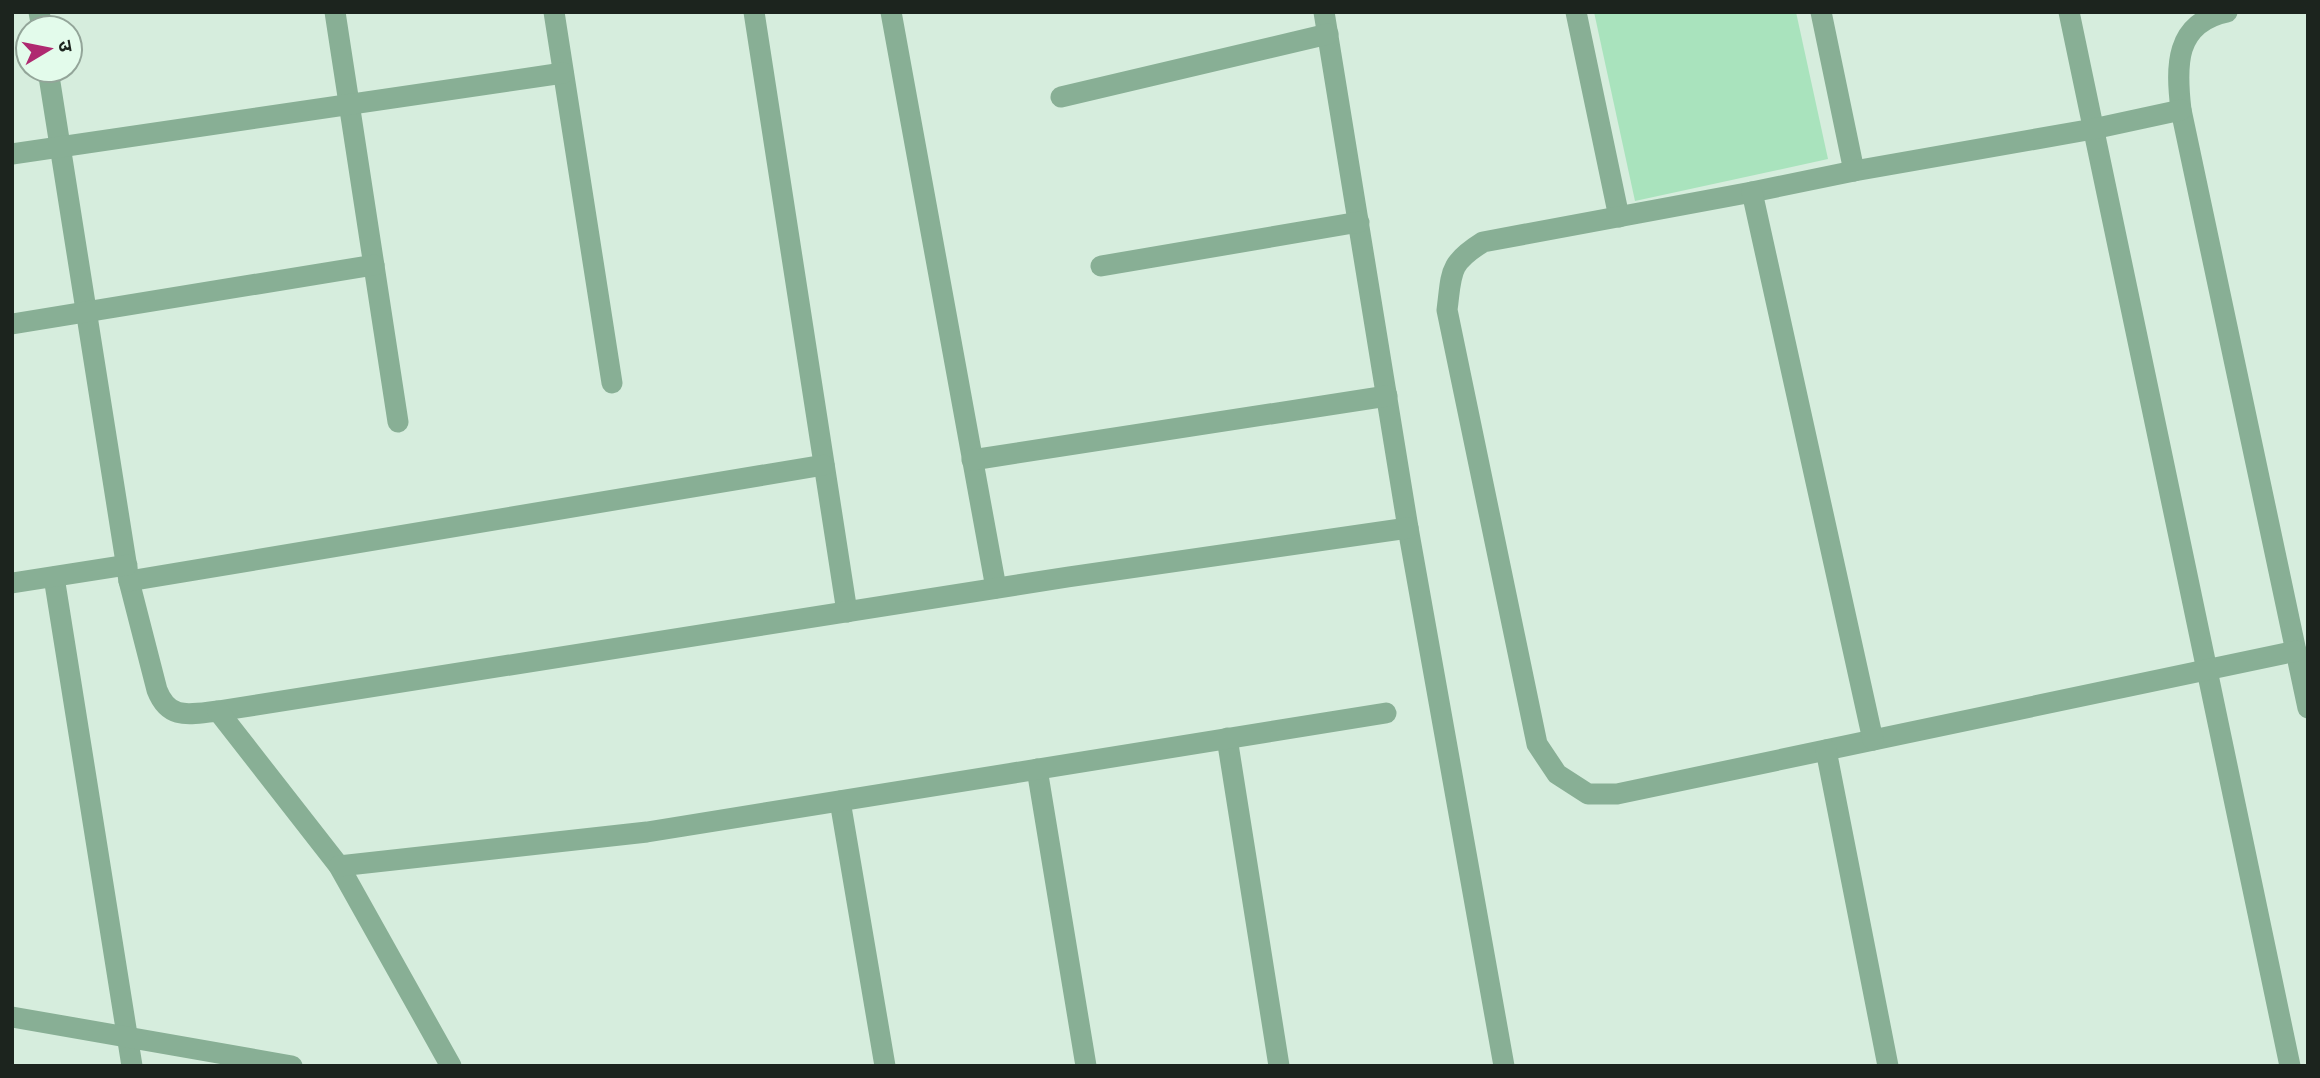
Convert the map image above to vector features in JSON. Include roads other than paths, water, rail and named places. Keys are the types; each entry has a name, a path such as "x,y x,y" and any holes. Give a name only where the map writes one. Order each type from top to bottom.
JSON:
{"street":[{"path":"335,12 398,422"},
{"path":"554,12 612,383"},
{"path":"754,12 847,612"},
{"path":"891,12 996,589"},
{"path":"1324,12 1408,528 1504,1066"},
{"path":"1576,12 1619,217"},
{"path":"1821,12 1854,171"},
{"path":"2069,12 2290,1066"},
{"path":"2227,12 2216,15 2192,30 2182,46 2177,73 2181,110 2308,708"},
{"path":"1061,97 1328,34"},
{"path":"12,154 563,73"},
{"path":"50,84 128,573 162,702 173,712 187,715 218,711 996,589 1408,528"},
{"path":"2181,110 2092,129 1854,171 1483,242 1462,255 1452,272 1447,310 1537,744 1557,774 1588,794 1617,794 2296,651"},
{"path":"1752,192 1872,740"},
{"path":"1101,266 1359,222"},
{"path":"12,324 374,265"},
{"path":"972,460 1387,396"},
{"path":"12,583 54,577 128,573 824,465"},
{"path":"54,577 132,1066"},
{"path":"218,711 339,866 451,1066"},
{"path":"339,866 647,832 1387,713"},
{"path":"1227,738 1279,1066"},
{"path":"1826,750 1888,1066"},
{"path":"1038,769 1086,1066"},
{"path":"840,802 885,1066"},
{"path":"12,1017 292,1066"}]}
